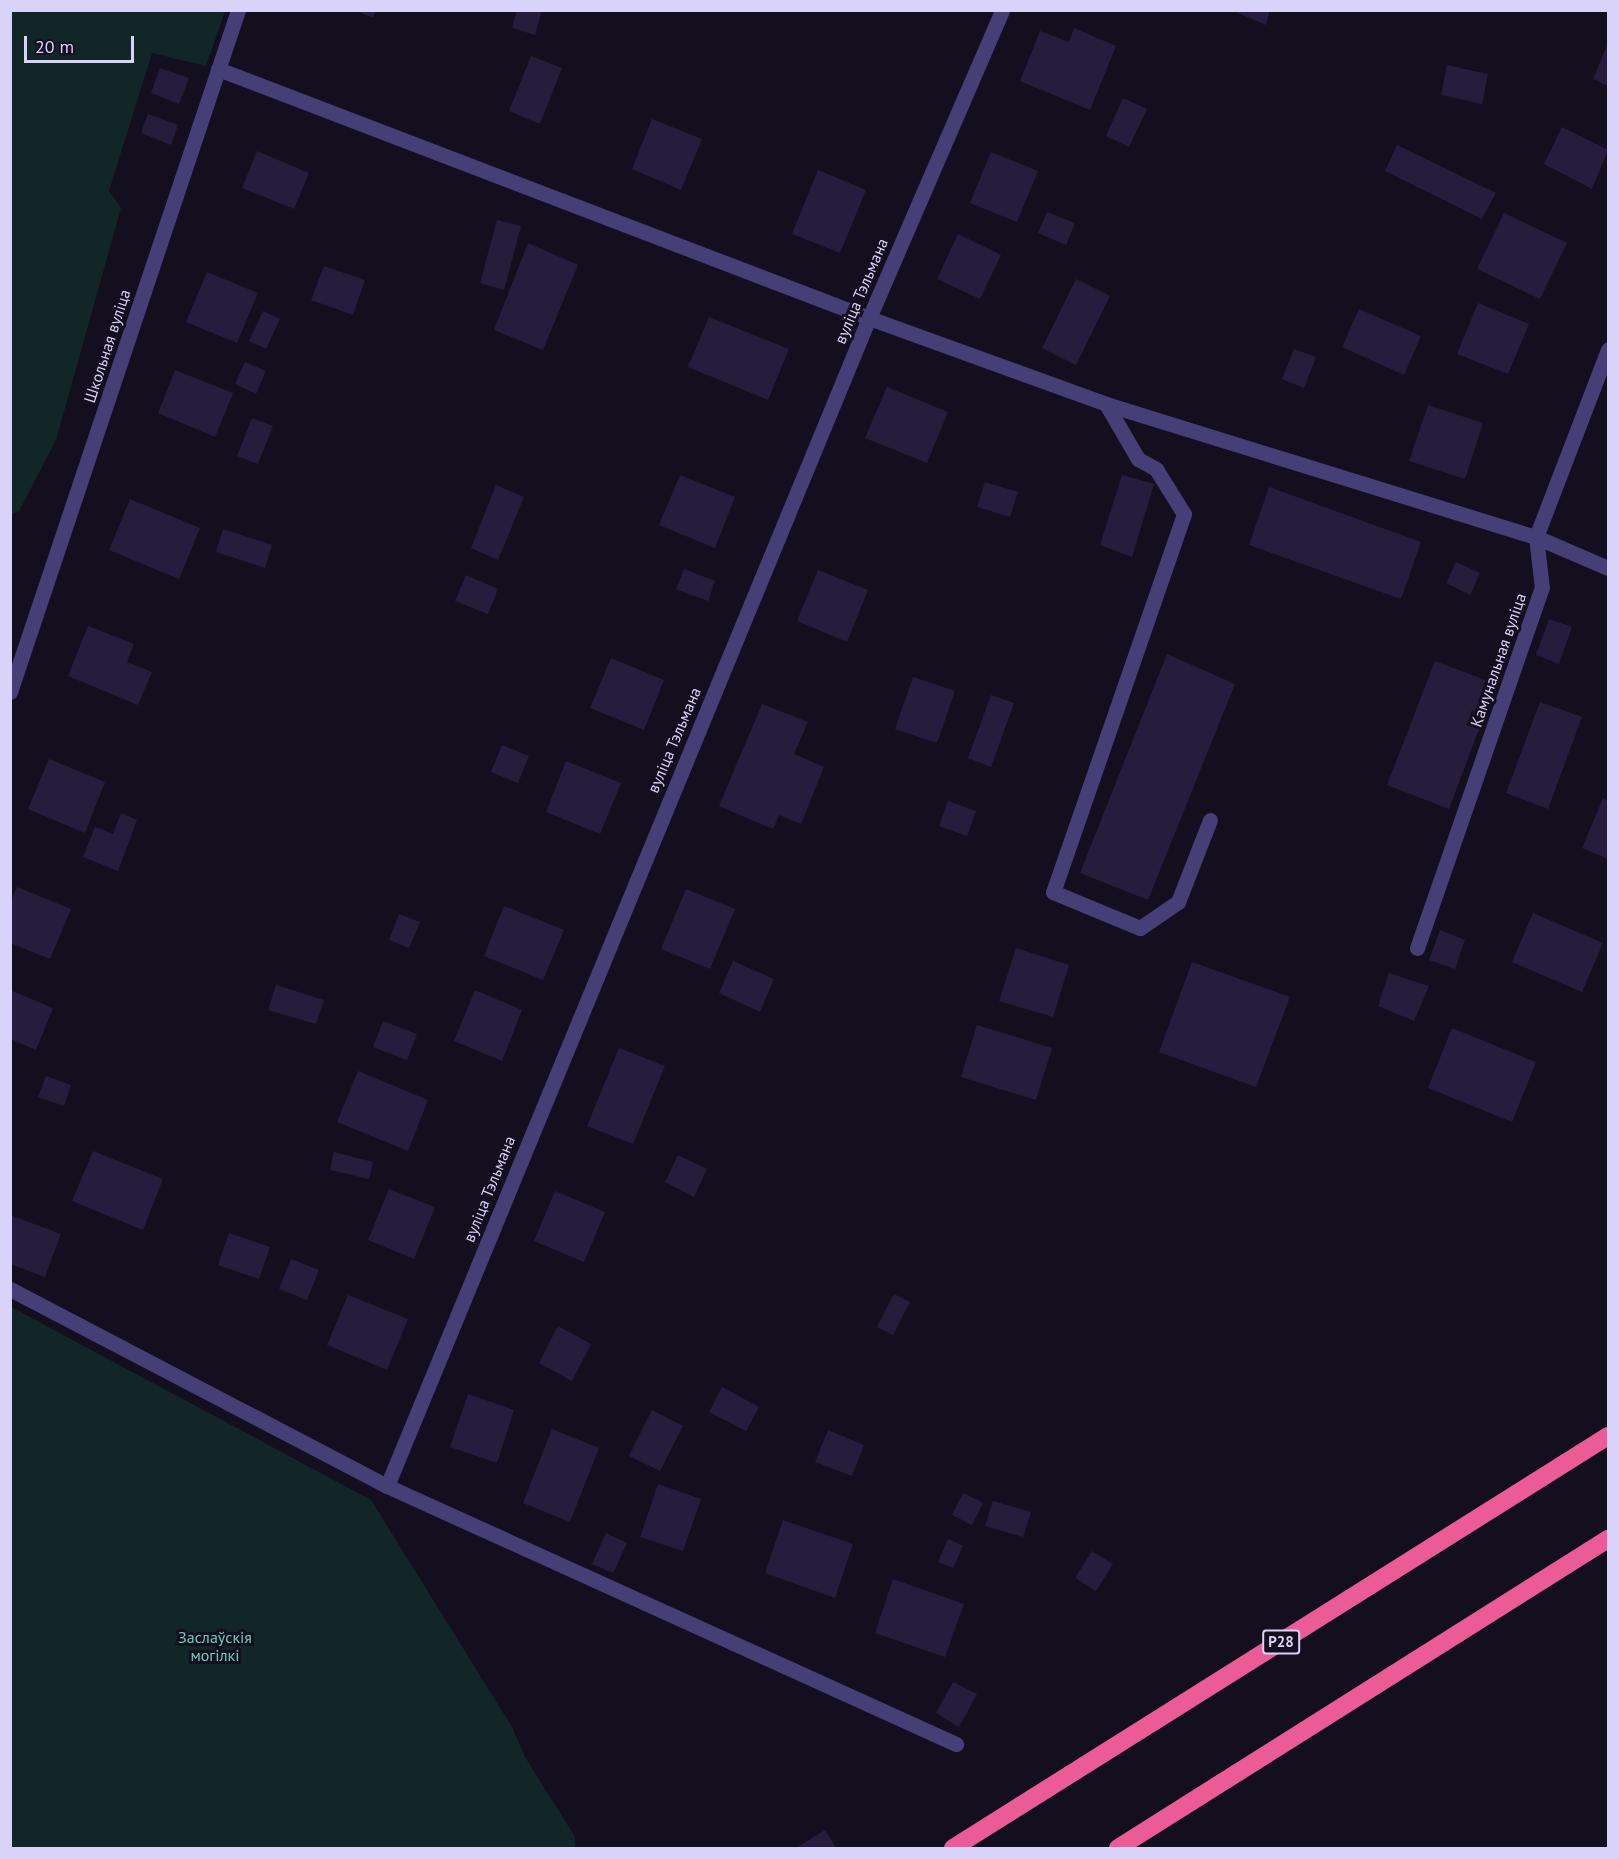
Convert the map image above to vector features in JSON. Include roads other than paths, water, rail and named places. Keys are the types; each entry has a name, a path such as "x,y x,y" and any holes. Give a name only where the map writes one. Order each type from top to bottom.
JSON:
{"highway":[{"name":"Р28","path":"953,1848 1608,1436"},
{"path":"1118,1848 1608,1539"}],"street":[{"name":"Школьная вуліца","path":"10,693 238,10"},
{"name":"вуліца Тэльмана","path":"387,1486 869,318 1002,10"},
{"path":"218,69 869,318 1106,404 1536,537 1608,568"},
{"name":"Камунальная вуліца","path":"1416,948 1542,588 1536,537 1608,349"},
{"path":"1106,404 1138,459 1156,470 1184,514 1053,892 1140,928 1178,902 1210,820"},
{"path":"10,1288 387,1486 956,1744"}],"park label":[{"name":"Заслаўскія могілкі","path":"215,1646"}]}
